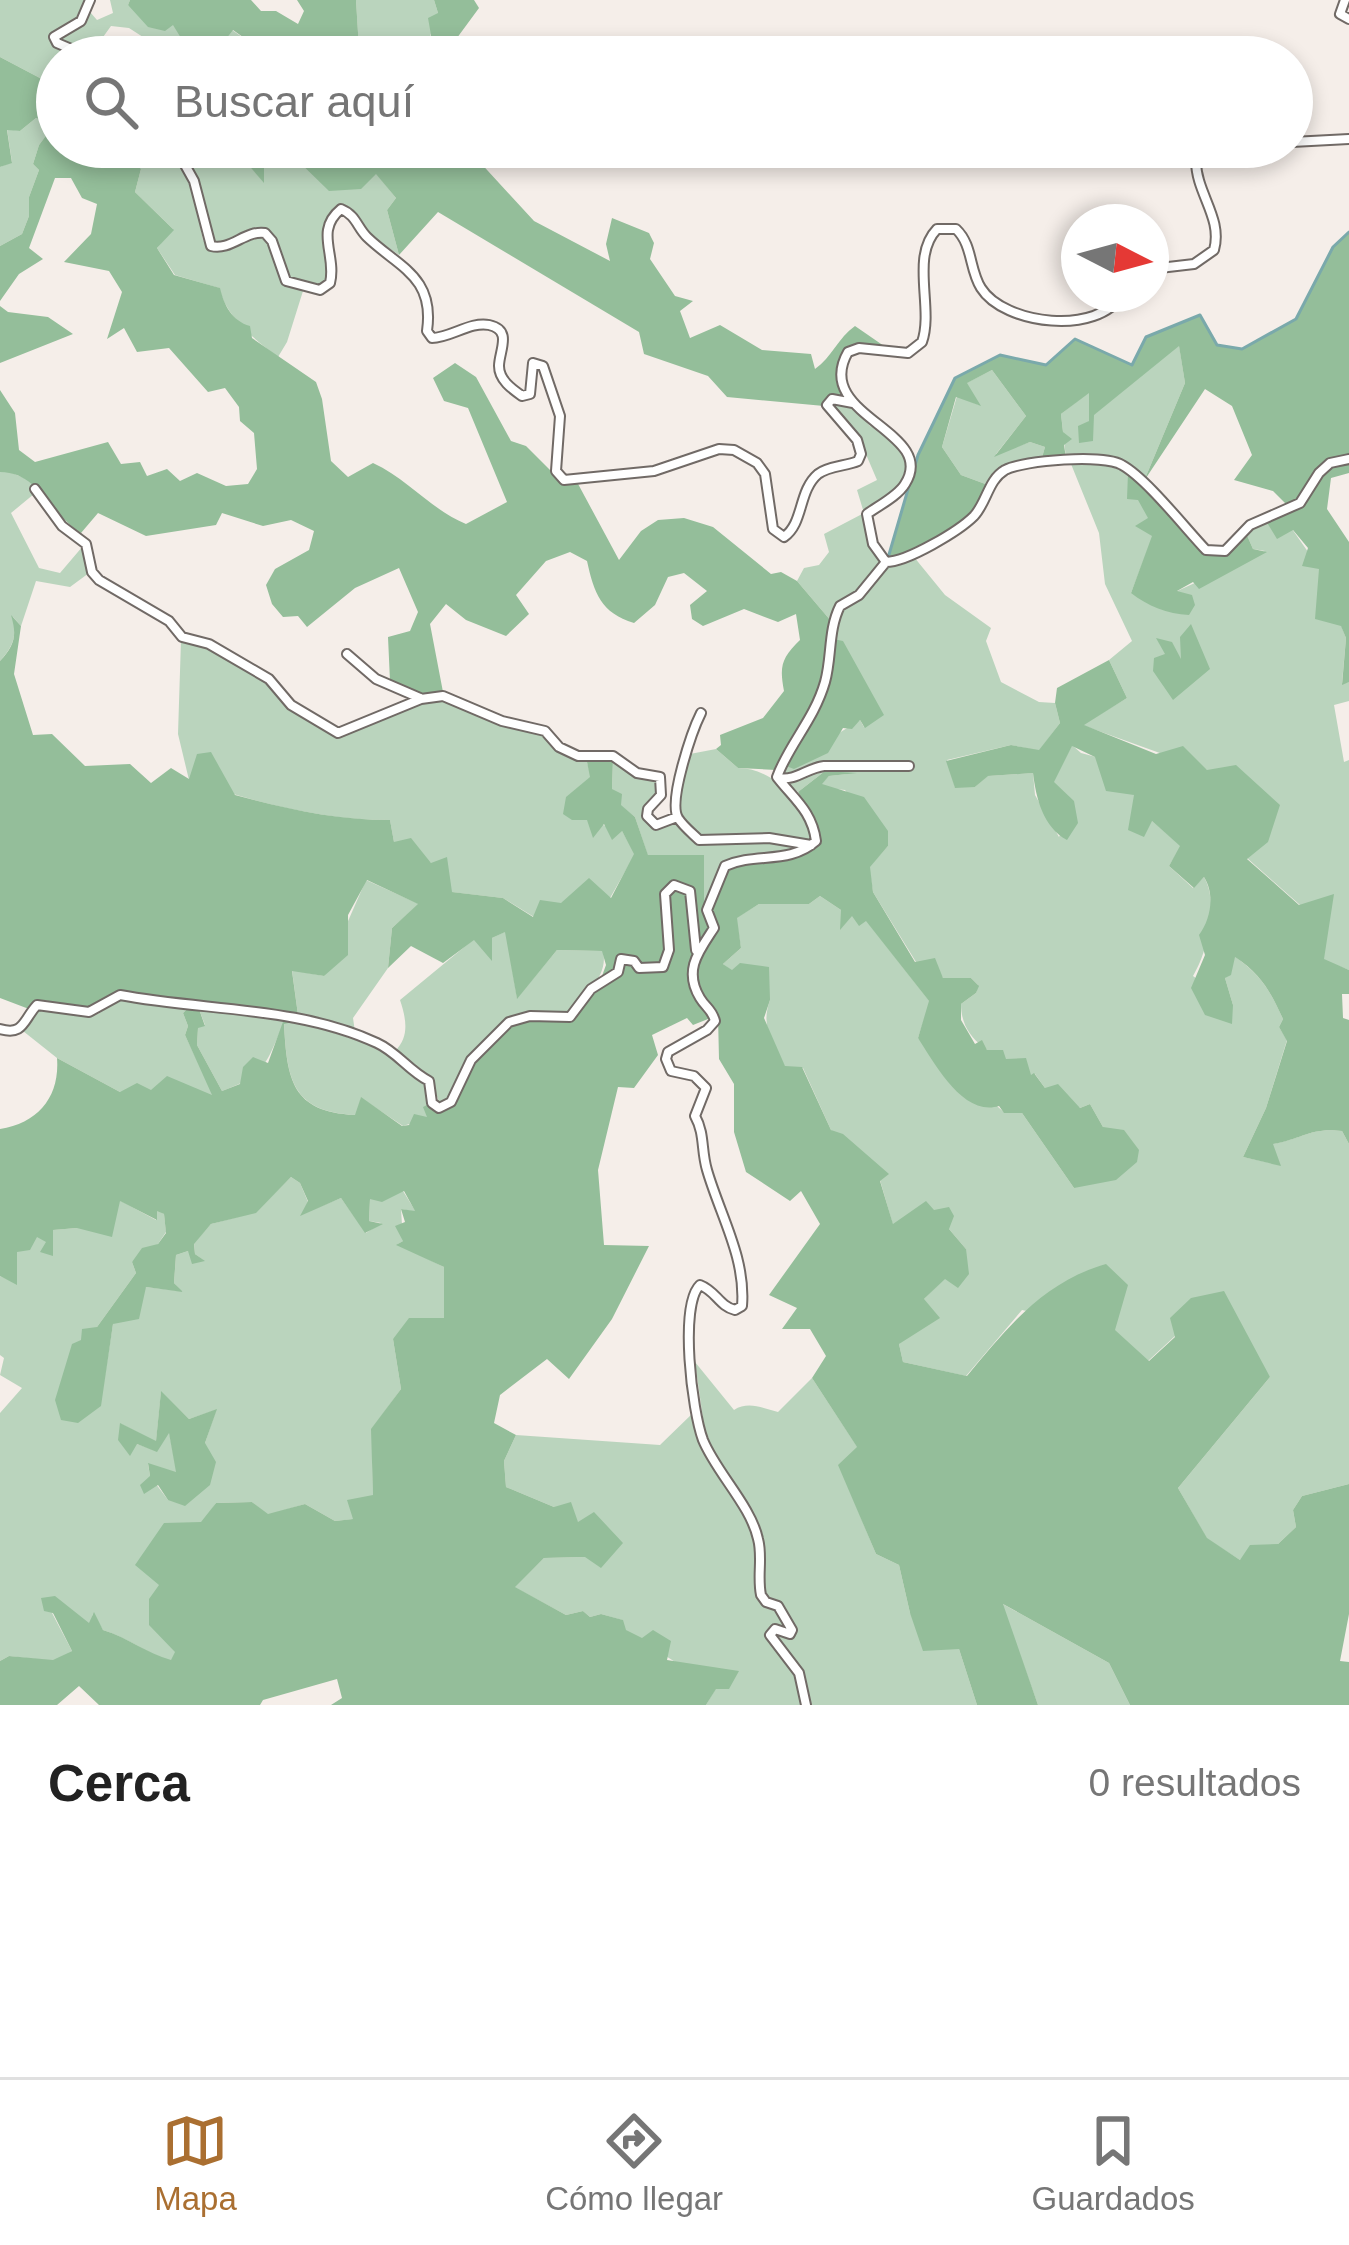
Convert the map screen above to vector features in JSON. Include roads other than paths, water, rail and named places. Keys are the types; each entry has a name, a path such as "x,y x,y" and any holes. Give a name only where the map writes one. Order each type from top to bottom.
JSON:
{"street":[{"path":"55,36 81,21 90,0"},
{"path":"1345,0 1340,14 1349,19"},
{"path":"1313,139 1349,137"},
{"path":"187,168 211,247 265,233 286,280 320,290 330,283 333,271 325,233 341,209 350,212 367,237 411,272 423,292 432,338 487,324 496,327 504,344 499,368 522,396 530,394 533,385 533,363 543,365 560,416 556,471 564,480 654,471 719,449 734,450 758,463 772,529 784,537 795,527 800,502 818,474 858,461 862,454 857,440 826,405 832,399 853,404"},
{"path":"1169,266 1194,264 1214,250 1215,221 1196,168"},
{"path":"886,562 873,544 867,514 905,486 910,469 907,453 891,430 871,423 853,404 841,378 841,363 848,352 860,347 908,353 922,342 927,244 937,229 956,229 962,234 979,285 993,300 1042,320 1084,320 1107,312"},
{"path":"777,777 808,726 826,680 830,639 840,606 859,595 886,562 899,561 973,517 1005,470 1091,458 1125,466 1206,550 1217,552 1225,551 1250,525 1300,503 1319,473 1349,459"},
{"path":"34,489 62,526 86,544 92,572 99,580 169,621 182,637 209,644 269,679 290,705 326,729 346,732 421,699 460,700 502,721 545,731 559,747 578,756 623,759 628,769 660,777 661,795 648,809 650,823 676,817"},
{"path":"347,654 376,679 421,699"},
{"path":"701,713 691,732 674,804 676,817 699,840 769,838 813,845"},
{"path":"777,777 792,779 824,766 909,766"},
{"path":"696,952 714,928 707,910 725,866 742,858 796,856 816,842 796,794 777,777"},
{"path":"0,1029 13,1033 21,1029 37,1005 89,1012 120,994 174,1005 298,1018 382,1046 429,1082 432,1103 439,1108 451,1102 471,1060 509,1022 530,1016 570,1017 591,989 618,972 621,959 634,961 639,968 663,967 670,950 664,894 674,885 690,891 696,952 692,978 701,1003 712,1010 715,1021 668,1052 666,1059 671,1071 694,1076 706,1088 695,1116 703,1130 705,1166 728,1222 743,1293 742,1306 735,1310 721,1305 714,1292 700,1285 692,1295 688,1319 697,1411 704,1441 758,1537 761,1595 778,1606 792,1630 788,1634 775,1629 770,1635 799,1673 806,1705"}],"waterway":[{"path":"888,558 918,455 955,378 1000,355 1046,365 1075,339 1132,365 1146,337 1200,315 1217,345 1242,349 1296,319 1333,247 1349,232"}]}
